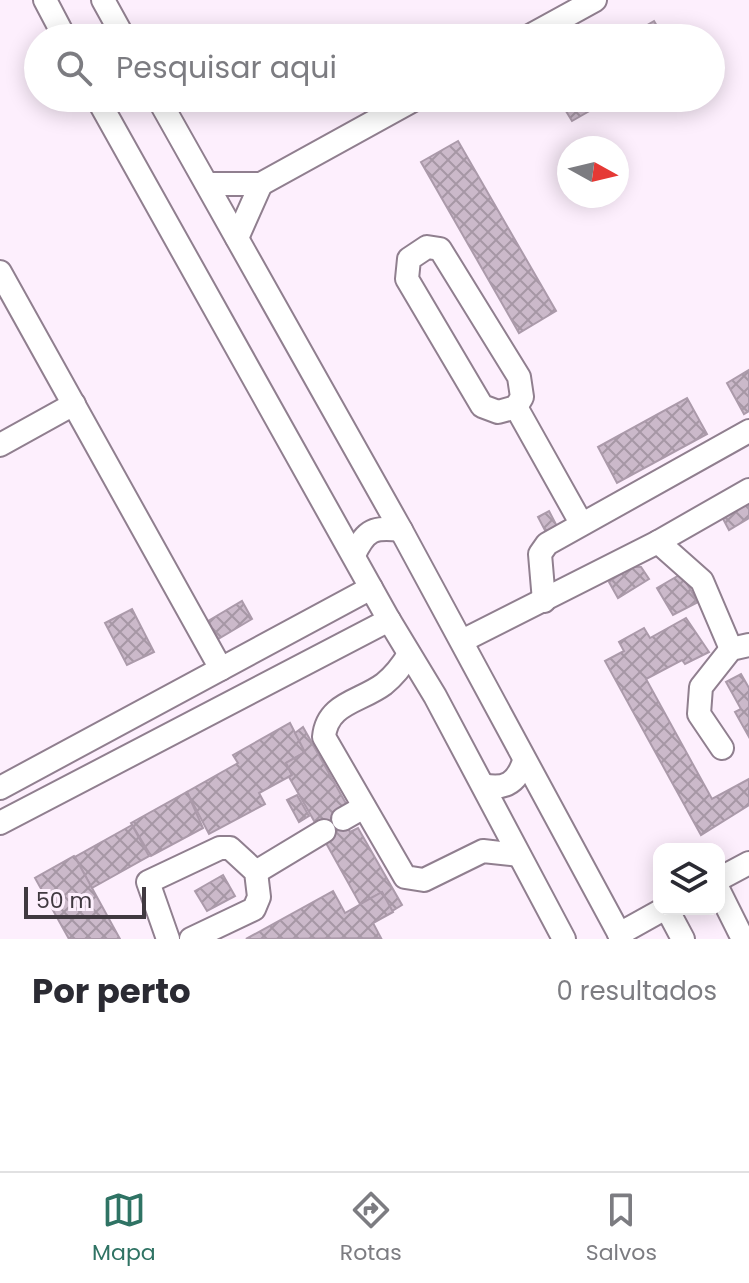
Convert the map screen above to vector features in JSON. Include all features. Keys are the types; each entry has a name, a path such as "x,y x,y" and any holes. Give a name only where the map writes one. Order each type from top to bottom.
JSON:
{"street":[{"path":"45,0 58,24"},
{"path":"103,0 116,24"},
{"path":"551,24 595,0"},
{"path":"105,112 483,785 564,939"},
{"path":"166,112 401,530 620,937 655,915"},
{"path":"207,184 261,184 392,112"},
{"path":"237,238 261,184"},
{"path":"427,247 440,249 519,377 522,397 516,407 498,412 482,406 407,279 409,259 417,251 427,247"},
{"path":"0,272 74,404 229,665 265,683"},
{"path":"0,445 74,404"},
{"path":"516,407 581,523"},
{"path":"544,601 540,554 547,544 749,431"},
{"path":"462,641 658,542 749,490"},
{"path":"354,555 364,534 371,529 401,530"},
{"path":"658,542 702,581 740,647 706,678 697,705 699,714 722,748"},
{"path":"0,788 371,588"},
{"path":"0,823 389,620"},
{"path":"409,654 399,670 382,685 337,709 325,721 324,737 405,877 424,880 483,851 519,855"},
{"path":"57,757 70,785"},
{"path":"483,785 497,788 509,785 519,777 524,761"},
{"path":"256,872 364,807"},
{"path":"168,939 146,886 153,877 220,848 230,848 256,872 259,897 254,909 191,939"},
{"path":"725,876 749,863"},
{"path":"725,903 743,939"},
{"path":"669,915 683,939"}],"building":[{"path":"567,112 588,112 572,121"},
{"path":"458,141 556,311 519,333 421,162"},
{"path":"749,370 749,411 744,414 727,383"},
{"path":"687,398 707,434 617,483 598,447"},
{"path":"749,502 749,518 729,530 722,517"},
{"path":"549,511 561,534 550,540 538,517"},
{"path":"630,567 641,567 649,579 618,598 609,582"},
{"path":"681,574 698,602 673,615 657,588"},
{"path":"242,601 252,619 218,639 208,621"},
{"path":"132,609 154,652 127,665 105,623"},
{"path":"686,618 709,652 685,664 682,660 646,679 712,799 749,779 749,805 701,835 605,661 624,651 619,642 644,628 650,638"},
{"path":"741,674 749,688 749,737 735,712 741,709 726,682"},
{"path":"290,723 305,752 286,763 292,775 259,793 265,804 209,834 187,792 238,763 233,755"},
{"path":"303,727 348,807 343,819 350,832 358,828 402,905 392,911 382,892 360,904 326,843 329,841 289,777 292,775 286,763 305,752 295,733"},
{"path":"187,792 203,828 151,856 131,823"},
{"path":"297,795 309,816 299,822 287,800"},
{"path":"132,825 149,856 92,888 75,857"},
{"path":"74,856 120,939 69,939 35,878"},
{"path":"223,875 235,896 207,911 195,891"},
{"path":"333,891 345,913 382,892 393,912 373,923 381,938 246,939"}]}
